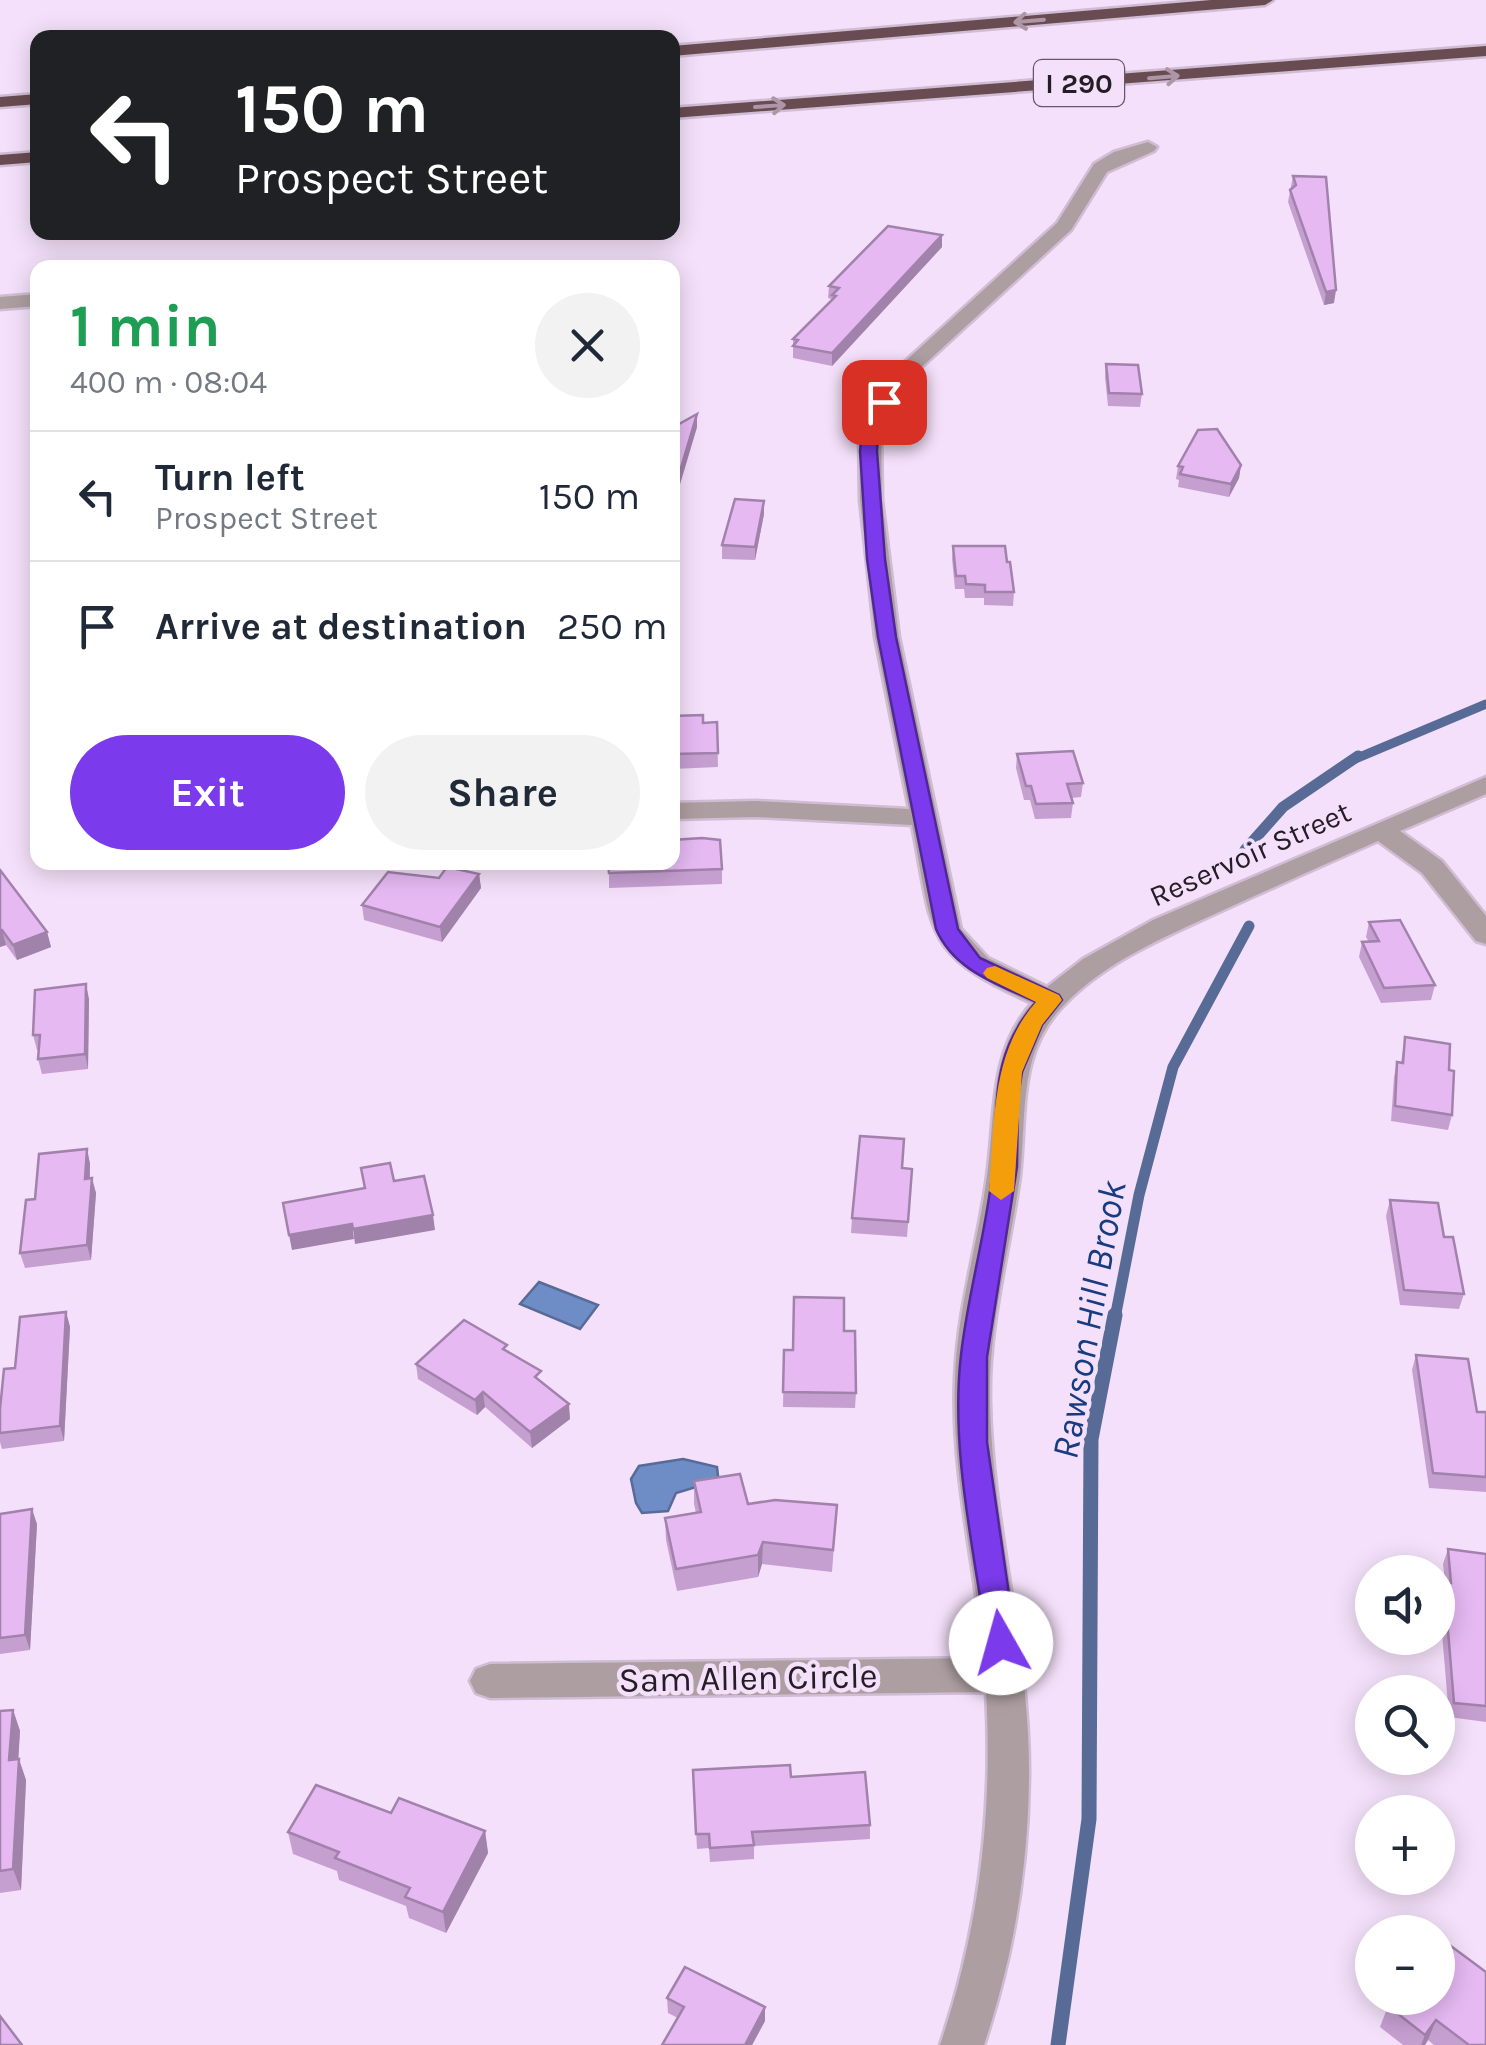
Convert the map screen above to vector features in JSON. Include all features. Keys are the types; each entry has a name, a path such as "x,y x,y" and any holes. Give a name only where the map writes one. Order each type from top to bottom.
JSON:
{"highway":[{"name":"I 290","path":"680,49 1266,0"},
{"name":"I 290","path":"680,112 1486,51"},
{"path":"0,102 30,100"},
{"path":"0,160 30,158"}],"street":[{"path":"1051,1000 972,962 953,943 887,637 871,500 870,434 884,402 907,370 1064,226 1100,168 1148,147"},
{"path":"0,303 30,301"},
{"name":"Reservoir Street","path":"962,2045 1001,1901 1010,1784 1005,1675 975,1457 974,1357 1005,1167 1006,1098 1011,1072 1032,1022 1051,1000 1096,964 1137,941 1486,786"},
{"path":"680,810 924,818"},
{"path":"1381,830 1432,867 1486,935"},
{"name":"Sam Allen Circle","path":"490,1680 1005,1675"}],"water":[{"path":"539,1282 598,1305 580,1329 520,1304"},
{"path":"683,1459 717,1467 718,1476 713,1482 676,1493 668,1511 642,1513 631,1479 639,1466"}],"building":[{"path":"1293,176 1326,177 1336,290 1326,292 1290,190 1296,185"},
{"path":"888,226 942,235 832,353 793,346 798,340 793,339 836,296 832,295 839,288 829,286"},
{"path":"1106,364 1138,365 1142,394 1109,393"},
{"path":"697,414 680,471 680,424"},
{"path":"1217,429 1241,465 1231,484 1180,474 1183,467 1178,466 1198,430"},
{"path":"735,499 764,501 755,547 722,545"},
{"path":"953,546 1005,546 1014,592 985,592 985,585 966,584 965,576 956,576"},
{"path":"703,715 703,723 717,722 718,753 680,754 680,716"},
{"path":"1073,751 1083,783 1067,784 1073,803 1036,804 1017,754"},
{"path":"680,839 720,840 722,869 609,873 609,870 680,870"},
{"path":"0,870 47,932 13,945 0,931"},
{"path":"445,870 479,874 440,927 362,905 388,872 439,878"},
{"path":"1400,920 1435,985 1384,988 1362,942 1379,941 1369,922"},
{"path":"86,984 85,1054 38,1059 40,1035 33,1035 35,990"},
{"path":"1405,1037 1450,1044 1449,1070 1454,1071 1452,1115 1395,1106 1397,1062 1403,1063"},
{"path":"860,1136 904,1139 902,1168 912,1169 908,1222 852,1218"},
{"path":"87,1149 85,1179 92,1178 87,1245 20,1253 26,1200 35,1199 39,1154"},
{"path":"390,1163 394,1181 424,1176 433,1215 289,1235 283,1203 365,1188 361,1168"},
{"path":"1390,1200 1438,1203 1444,1237 1453,1237 1464,1294 1404,1290"},
{"path":"794,1297 844,1298 844,1331 855,1331 856,1393 783,1392 784,1350 793,1350"},
{"path":"66,1312 60,1426 0,1433 4,1369 15,1368 20,1317"},
{"path":"464,1320 541,1371 535,1377 569,1404 530,1432 483,1392 475,1400 416,1364"},
{"path":"1416,1355 1468,1359 1477,1412 1486,1412 1486,1477 1433,1473"},
{"path":"740,1474 748,1504 775,1500 837,1505 833,1550 763,1542 758,1555 676,1569 665,1518 701,1512 694,1481"},
{"path":"32,1509 25,1635 0,1638 0,1514"},
{"path":"1448,1549 1486,1554 1486,1706 1455,1703 1450,1655 1455,1655 1455,1555 1449,1555"},
{"path":"13,1710 9,1760 19,1759 13,1869 0,1871 0,1711"},
{"path":"790,1765 791,1777 865,1772 870,1825 752,1832 754,1845 710,1848 709,1834 696,1834 693,1770"},
{"path":"316,1785 391,1813 399,1798 485,1831 443,1912 405,1897 410,1888 335,1858 339,1852 288,1832"},
{"path":"1455,1949 1486,1972 1486,2045 1469,2045 1436,2020 1425,2035 1399,2015 1455,2015"},
{"path":"685,1967 765,2007 745,2045 662,2045 684,2007 667,1998"},
{"path":"0,2016 22,2045 0,2045"}],"waterway":[{"name":"Rawson Hill Brook","path":"1355,759 1486,704"},
{"name":"Rawson Hill Brook","path":"1245,850 1283,807 1358,756"},
{"name":"Rawson Hill Brook","path":"1115,1318 1139,1195 1173,1067 1249,926"},
{"name":"Rawson Hill Brook","path":"1058,2045 1089,1819 1091,1439 1115,1315"}],"slow traffic":[{"path":"995,973 1051,1000 1032,1022 1011,1072 1001,1191"}],"route":[{"path":"884,402 870,434 869,451 876,559 887,637 947,929 953,943 972,962 1051,1000 1032,1022 1011,1072 1006,1098 1005,1167 974,1357 972,1399 978,1488 1001,1643"}]}
